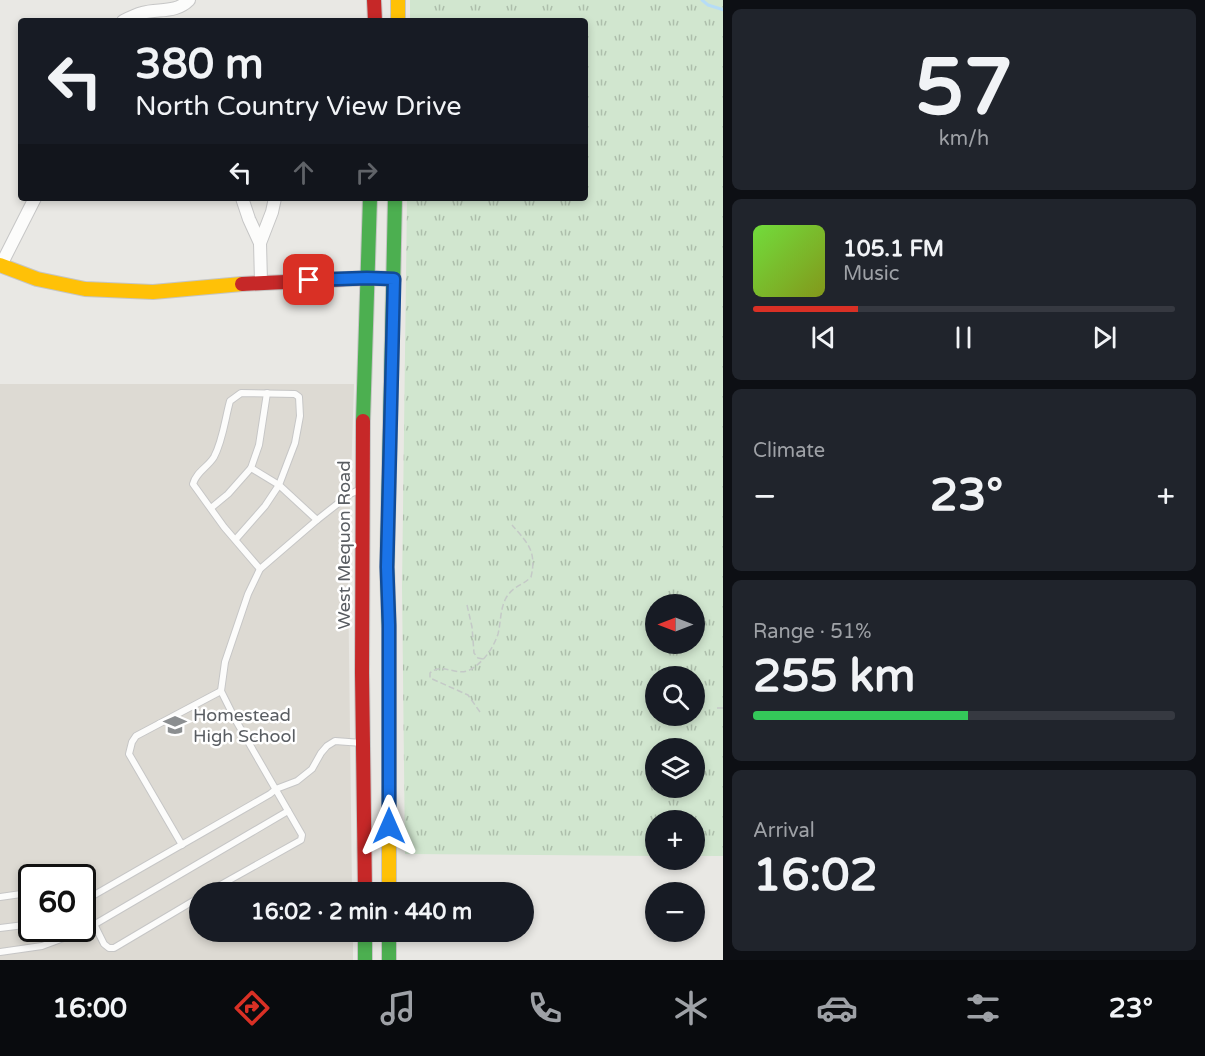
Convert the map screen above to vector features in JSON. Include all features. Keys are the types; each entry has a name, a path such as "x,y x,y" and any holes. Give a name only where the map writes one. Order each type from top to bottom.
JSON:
{"main road":[{"path":"374,0 375,18"},
{"path":"398,0 398,18"},
{"name":"West Mequon Road","path":"365,882 362,488 370,201"},
{"path":"389,882 387,567 395,201"},
{"path":"0,265 37,279 85,289 153,292 261,282 394,279"},
{"path":"366,942 366,960"},
{"path":"389,942 389,960"}],"street":[{"path":"130,18 143,13 168,10 185,4 189,0"},
{"path":"0,265 33,201"},
{"path":"243,201 260,243 261,282"},
{"path":"260,243 273,213 275,201"}],"lane":[{"path":"236,539 265,506 279,485 295,443 300,416 299,397 295,394 241,393 230,401 219,445 212,460 195,478 193,484 225,527 260,569"},
{"path":"211,507 228,494 251,468 259,445 267,393"},
{"path":"251,468 279,485 317,520"},
{"path":"226,882 301,840 302,835 221,691 225,662 248,594 260,569 317,520 350,494 362,488"},
{"path":"182,845 129,754 132,742 136,736 221,691"},
{"path":"96,895 276,789 297,781 312,769 321,753 334,741 363,743"},
{"path":"96,924 288,811"},
{"path":"0,897 18,894"},
{"path":"96,929 104,944 108,948 114,948 189,904"},
{"path":"0,928 18,926"},
{"path":"0,952 42,946 53,942"}],"path":[{"path":"480,712 468,695 429,676 432,670 438,668 468,672 484,659 492,648 498,634 501,610 506,598 513,589 531,577 532,572 531,550 528,543 512,525"},
{"path":"467,604 474,653 478,658 484,659"},
{"path":"717,708 723,708"}],"shaded area":[{"name":"Homestead High School","path":"0,384 354,384 348,572 352,882 189,882 189,942 353,942 353,960 0,960"}],"green space":[{"path":"410,0 723,0 723,856 705,856 705,810 645,810 645,856 405,854 402,587 407,201 588,201 588,18 410,18"}],"waterway":[{"path":"702,0 708,5 723,10"}],"traffic: fast":[{"path":"363,421 370,201"},
{"path":"389,629 387,567 395,201"},
{"path":"365,942 365,960"},
{"path":"389,942 389,960"}],"traffic: slow":[{"path":"398,0 398,18"},
{"path":"0,265 37,279 85,289 153,292 242,284"},
{"path":"389,629 389,882"}],"traffic: jam":[{"path":"374,0 375,18"},
{"path":"242,284 367,278 394,279"},
{"path":"363,421 362,673 365,882"}],"place":[{"name":"Homestead High School","path":"175,725"}],"route":[{"path":"309,280 394,279 387,567 389,826"}]}
